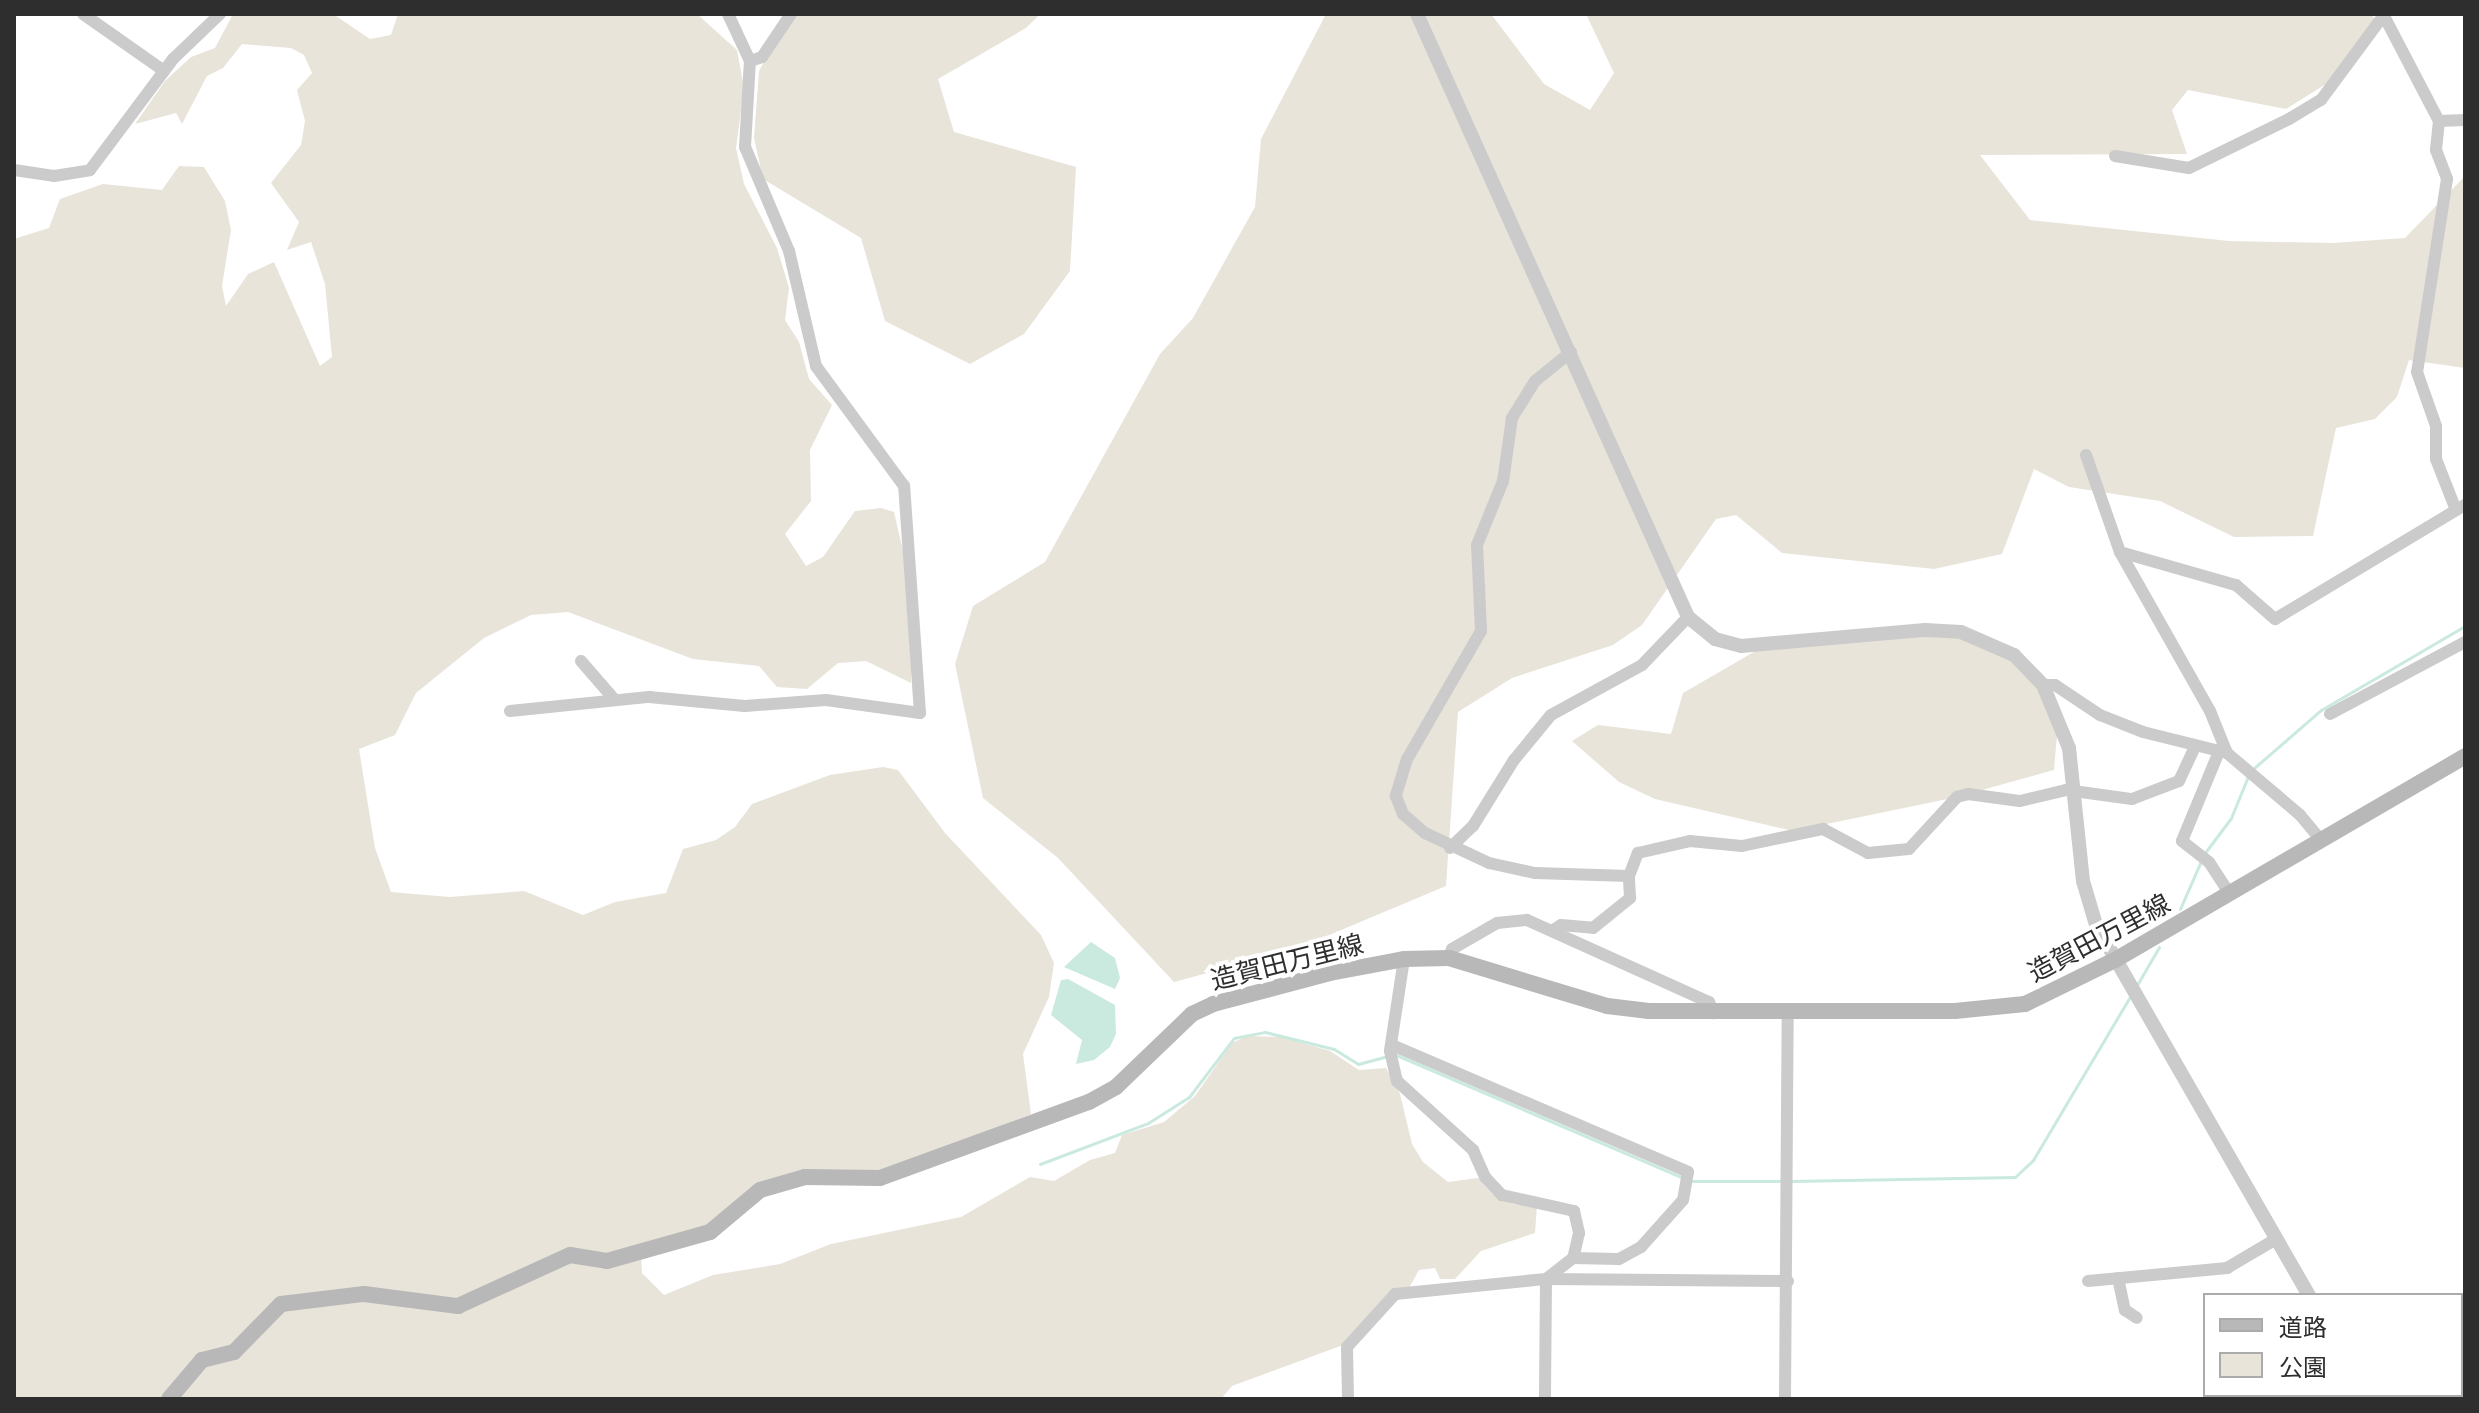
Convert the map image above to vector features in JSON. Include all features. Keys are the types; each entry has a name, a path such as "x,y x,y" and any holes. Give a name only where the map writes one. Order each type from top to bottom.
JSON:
{"main road":[{"name":"造賀田万里線","path":"169,1399 202,1360 234,1352 281,1304 364,1294 458,1306 520,1282 570,1255 607,1261 710,1232 760,1190 805,1177 880,1178 1089,1102 1116,1087 1180,1024 1213,1004 1404,959 1449,958 1607,1006 1713,1013 1997,1009 2049,995 2115,960 2465,756"}],"street":[{"path":"83,14 164,71"},
{"path":"14,170 54,176 90,170 164,71 220,14"},
{"path":"510,711 613,698 745,706 826,700 920,713 904,486 816,366 789,251 745,147 750,61 728,14"},
{"path":"750,61 762,57 791,14"},
{"path":"1417,14 1571,352 1641,521 1688,617 1715,639 1741,646 1925,630 1961,632 2014,655 2043,685 2064,728 2088,906 2115,960 2308,1293"},
{"path":"2115,156 2189,168 2289,119 2321,100 2384,15 2439,121 2436,150 2447,179 2417,372 2436,426 2436,459 2460,507 2275,619 2236,585 2120,552"},
{"path":"2439,121 2465,120"},
{"path":"1571,352 1535,381 1512,418 1503,481 1477,545 1481,631 1399,781 1396,796 1403,814 1450,848 1535,873 1629,876"},
{"path":"2086,455 2120,552 2210,711 2223,753 2182,841 2204,859 2229,893"},
{"path":"1450,848 1473,826 1514,760 1551,715 1642,665 1688,617"},
{"path":"2330,714 2465,642"},
{"path":"581,661 613,698"},
{"path":"2043,685 2055,685 2100,715 2195,747 2223,753 2320,839"},
{"path":"1553,930 1600,923 1630,898 1629,876 1638,853 1690,841 1742,846 1793,831 1823,829 1868,853 1909,849 1918,845 1957,797 1968,794 2020,801 2074,791 2132,799 2149,796 2179,781 2195,747"},
{"path":"1449,958 1452,949 1512,919 1553,930 1709,1002 1713,1013"},
{"path":"1404,959 1392,1045 1392,1066 1402,1090 1473,1150 1485,1177 1502,1195 1565,1205 1574,1211 1579,1233 1573,1258 1546,1279"},
{"path":"1785,1399 1788,1011"},
{"path":"1392,1045 1688,1172 1683,1200 1641,1247 1619,1259 1573,1258"},
{"path":"2088,1281 2227,1268 2276,1239"},
{"path":"2118,1278 2125,1310 2137,1318"},
{"path":"1348,1399 1347,1347 1395,1294 1546,1279 1788,1281"},
{"path":"1545,1399 1546,1279"}],"green space":[{"path":"333,14 370,39 391,35 398,14 697,14 737,50 744,88 736,148 744,184 777,248 789,288 785,320 799,342 809,379 832,405 810,450 811,501 785,534 806,566 823,557 855,511 881,508 894,512 903,551 911,664 911,683 866,661 838,663 807,689 777,687 759,666 693,659 568,612 531,615 484,638 416,693 395,735 359,749 375,848 391,892 450,897 524,891 583,915 615,902 666,893 683,849 716,840 735,827 752,804 830,775 883,767 898,770 945,833 1041,935 1054,963 1049,997 1023,1054 1031,1114 879,1173 804,1172 707,1227 606,1256 569,1250 457,1300 278,1299 231,1348 163,1399 14,1399 14,239 49,228 60,199 103,184 162,190 179,166 204,167 225,201 231,230 222,286 226,306 248,274 274,262 320,366 332,357 325,284 311,242 287,250 299,222 271,183 301,145 305,121 297,90 312,73 304,55 291,48 242,44 223,68 207,76 182,124 176,113 135,124 165,81 191,57 215,48 232,16"},
{"path":"790,14 1040,14 1026,28 938,79 954,132 1076,167 1070,271 1024,334 970,364 885,321 861,238 763,179 754,138 759,71"},
{"path":"1326,14 1491,14 1544,84 1590,110 1614,73 1586,14 2372,14 2375,21 2334,79 2286,109 2188,90 2172,110 2187,154 1980,155 2030,220 2229,241 2333,243 2405,238 2465,176 2465,368 2409,360 2397,397 2375,419 2336,428 2313,536 2234,537 2160,501 2069,487 2034,469 2002,554 1934,569 1782,553 1736,515 1716,519 1642,625 1613,645 1512,678 1458,712 1446,886 1296,949 1174,982 1058,858 983,798 955,664 973,606 1045,562 1160,354 1193,318 1255,207 1261,139"},
{"path":"1938,630 2024,664 2059,713 2054,770 1957,797 1793,831 1655,799 1619,782 1572,741 1598,725 1671,734 1683,693 1766,645"},
{"path":"1247,1036 1282,1037 1330,1051 1359,1070 1386,1068 1400,1094 1412,1144 1423,1162 1448,1182 1478,1178 1492,1194 1513,1204 1537,1206 1535,1233 1481,1251 1455,1279 1440,1279 1435,1268 1419,1270 1409,1288 1343,1345 1232,1386 1221,1399 174,1399 188,1381 282,1307 364,1297 459,1309 571,1259 641,1253 642,1273 664,1295 713,1275 780,1264 831,1244 961,1217 1030,1177 1054,1181 1090,1160 1115,1153 1122,1135 1164,1122 1195,1096 1232,1043"}],"shaded area":[{"path":"1091,942 1115,958 1120,978 1115,989 1064,967"},
{"path":"1068,979 1115,1005 1116,1034 1110,1047 1094,1060 1076,1064 1082,1040 1051,1015 1061,980"}],"waterway":[{"path":"2254,768 2321,710 2465,626"},
{"path":"2204,854 2231,818 2249,774"},
{"path":"2180,909 2201,861"},
{"path":"2137,985 2159,947"},
{"path":"1792,1181 2015,1177 2033,1160 2131,995"},
{"path":"1040,1164 1148,1123 1189,1097 1234,1038 1265,1032 1334,1049 1358,1064 1387,1056"},
{"path":"1394,1054 1681,1177"},
{"path":"1692,1181 1785,1181"}]}
